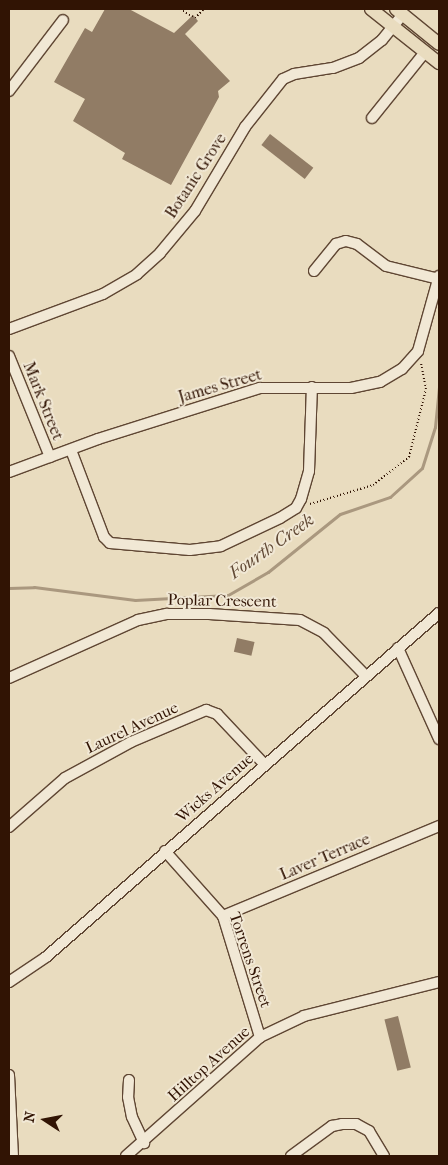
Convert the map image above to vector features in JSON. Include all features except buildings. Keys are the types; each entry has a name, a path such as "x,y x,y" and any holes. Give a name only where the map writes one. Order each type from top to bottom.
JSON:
{"main road":[{"path":"372,9 439,63"},
{"path":"399,12 439,44"}],"street":[{"name":"Botanic Grove","path":"9,329 103,294 138,274 160,252 194,211 245,127 283,79 360,58 393,26 399,12"},
{"path":"9,91 63,20"},
{"path":"372,118 425,52"},
{"path":"314,271 336,244 346,242 357,244 386,266 439,278"},
{"name":"James Street","path":"9,472 260,388 368,387 391,377 418,351 439,278"},
{"name":"Mark Street","path":"9,356 50,457"},
{"path":"71,450 104,537 118,545 190,550 221,546 296,508 307,483 312,387"},
{"name":"Wicks Avenue","path":"9,982 46,957 439,613"},
{"name":"Poplar Crescent","path":"10,675 138,620 167,614 209,614 300,620 324,633 366,676"},
{"path":"398,648 439,739"},
{"name":"Laurel Avenue","path":"11,821 65,778 131,742 206,710 217,714 265,765"},
{"name":"Laver Terrace","path":"223,916 439,826"},
{"name":"Torrens Street","path":"166,851 223,916 260,1037"},
{"name":"Hilltop Avenue","path":"126,1156 144,1143 260,1037 304,1016 439,982"},
{"path":"9,1074 13,1156"},
{"path":"129,1080 128,1097 132,1117 144,1143"},
{"path":"291,1156 332,1126 342,1124 356,1124 369,1131 384,1156"}],"path":[{"path":"180,9 195,18 204,9"},
{"path":"296,508 373,485 409,457 426,389 418,351"}],"waterway":[{"name":"Fourth Creek","path":"9,588 34,587 135,600 228,595 268,572 340,514 390,497 422,468 435,427 439,387"}]}
